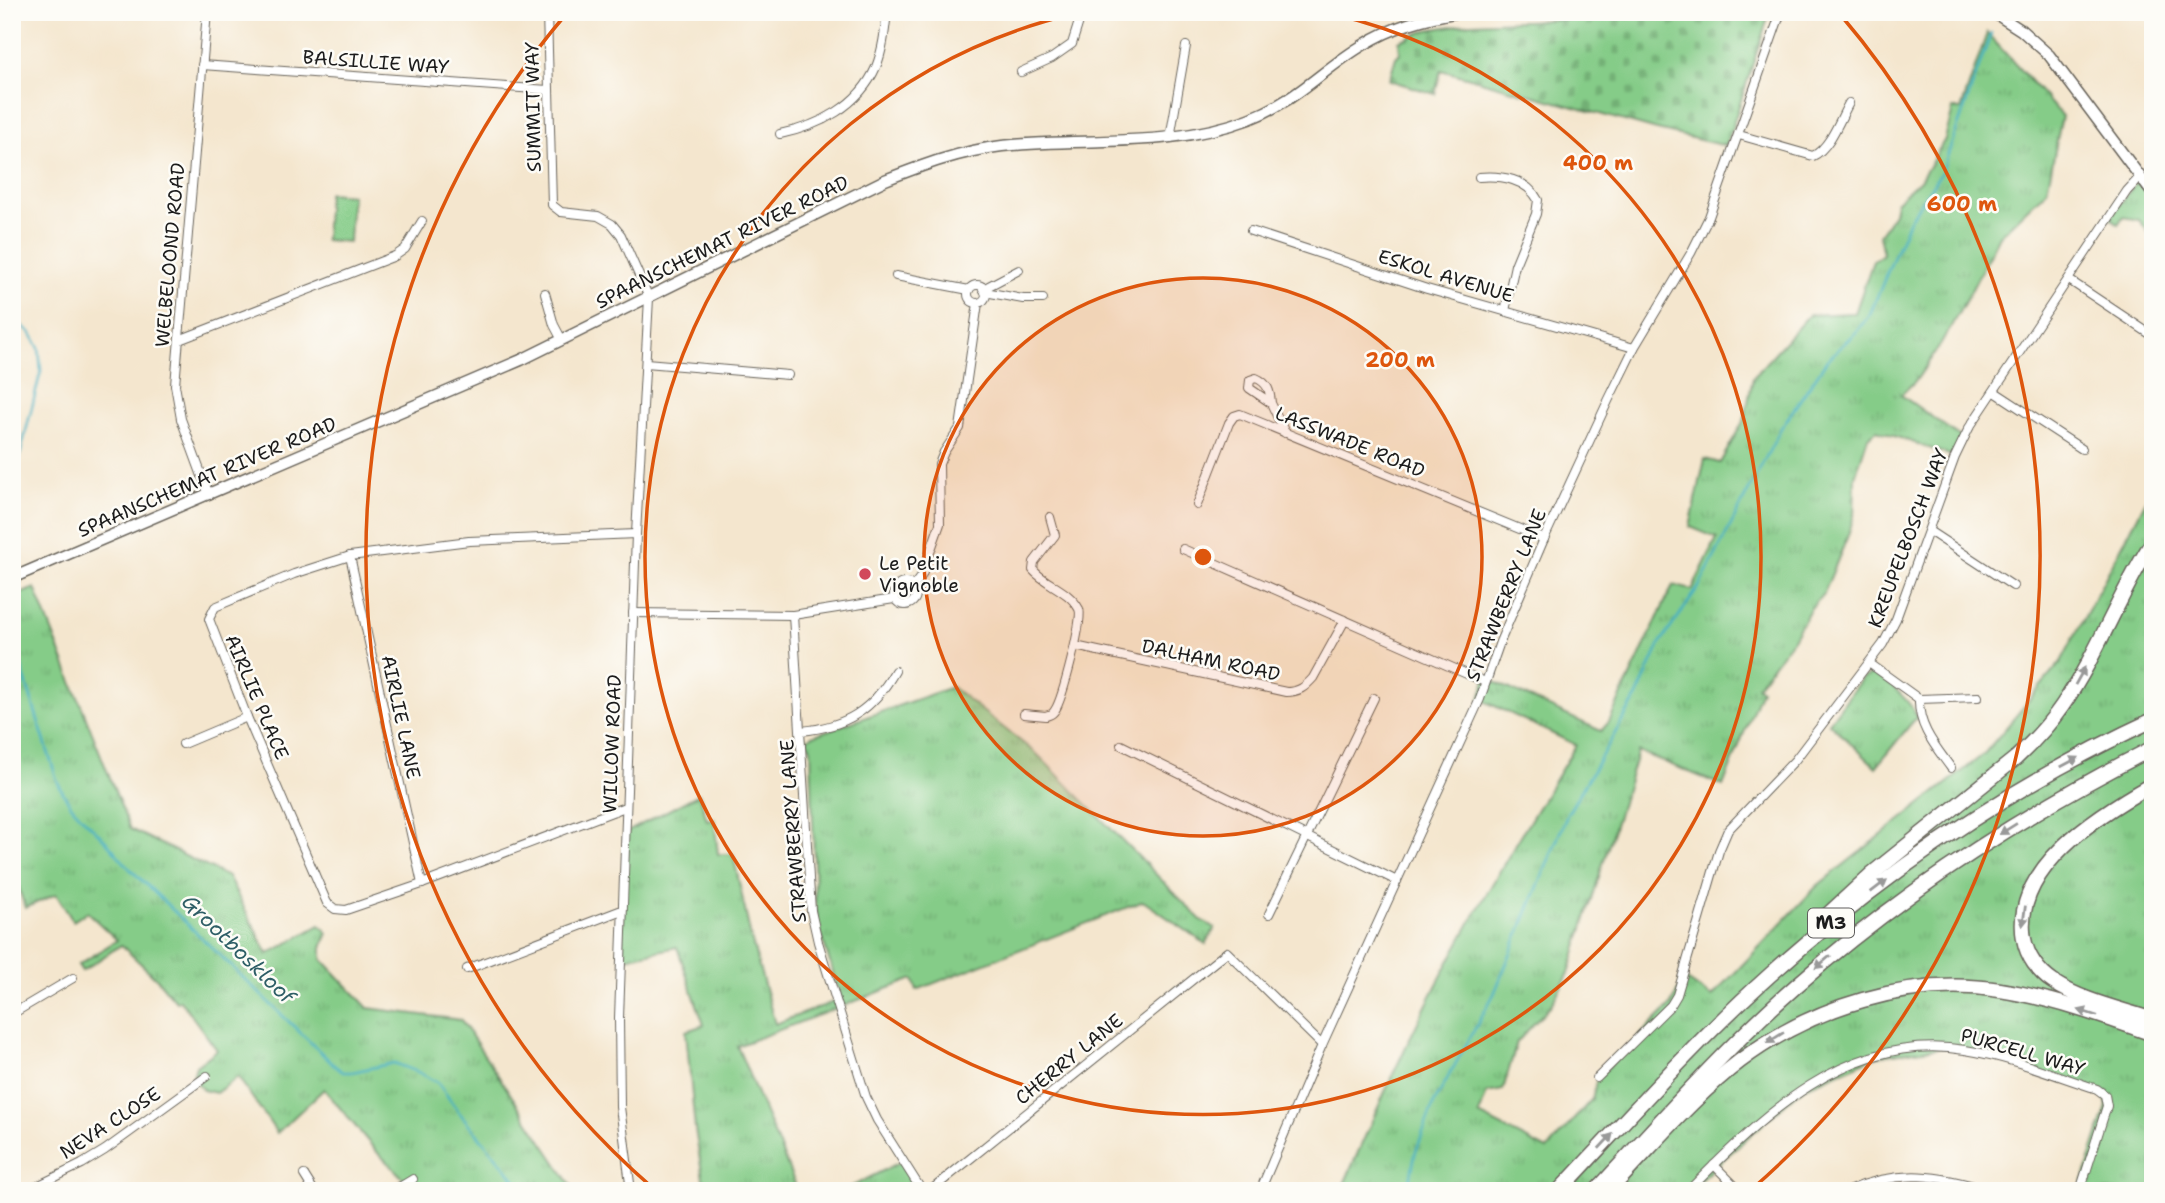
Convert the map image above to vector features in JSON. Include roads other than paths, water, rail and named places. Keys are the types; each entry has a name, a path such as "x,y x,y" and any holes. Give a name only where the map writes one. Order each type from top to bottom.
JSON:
{"highway":[{"path":"1768,977 1787,954 1873,873 2016,758 2035,739 2078,681 2153,541"},
{"name":"M3","path":"1559,1191 1704,1039 1768,977 1878,887 1977,818 2049,774 2153,720"},
{"name":"M3","path":"1596,1191 1737,1042 1794,987 1851,940 1902,900 1988,841 2070,791 2153,748"},
{"path":"2153,784 2089,824 2045,867 2028,896 2023,913 2022,932 2025,946 2039,971 2052,982 2104,1004 2153,1020"},
{"path":"1608,1191 1738,1063 1782,1033 1859,1001 1928,989 1999,990 2053,1001 2153,1034"}],"main road":[{"path":"1411,22 1419,12"},
{"name":"SPAANSCHEMAT RIVER ROAD","path":"12,578 501,369 885,180 964,152 1002,146 1170,138 1209,132 1276,107 1298,95 1362,45 1382,34 1411,22 1460,12"},
{"path":"1993,12 2021,30 2049,55 2153,194"}],"street":[{"name":"WELBELOOND ROAD","path":"206,12 176,399 209,495"},
{"name":"SUMMIT WAY","path":"547,12 550,201 556,211 598,216 612,224 621,235 649,298"},
{"path":"780,134 822,121 861,91 876,68 887,12"},
{"path":"1021,72 1052,58 1072,44 1082,12"},
{"name":"STRAWBERRY LANE","path":"1260,1191 1322,1045 1480,699 1544,538 1634,348 1703,229 1781,12"},
{"path":"1170,138 1186,46"},
{"name":"BALSILLIE WAY","path":"202,65 548,90"},
{"path":"1739,135 1813,156 1826,144 1849,103"},
{"path":"1479,177 1496,176 1516,182 1532,190 1538,200 1536,214 1515,265 1505,311"},
{"name":"KREUPELBOSCH WAY","path":"1597,1078 1671,1005 1677,995 1719,851 1728,830 1795,760 1890,632 1963,439 2127,191 2140,177"},
{"path":"179,340 396,256 405,249 422,221"},
{"name":"ESKOL AVENUE","path":"1251,231 1427,289 1634,348"},
{"path":"984,290 1019,270"},
{"path":"896,276 969,290 974,286 1023,299 1043,299"},
{"path":"2068,280 2153,336"},
{"path":"969,290 970,300 978,303"},
{"path":"633,613 793,615 894,599 900,604 911,603 916,596 915,585 930,556 940,524 939,464 960,428 978,303 984,298 984,290"},
{"path":"545,293 554,325 562,340"},
{"name":"WILLOW ROAD","path":"631,1191 618,1073 625,807 649,298"},
{"path":"646,363 788,375"},
{"path":"1995,392 2082,449"},
{"path":"1271,403 1285,433"},
{"name":"LASSWADE ROAD","path":"1198,505 1229,423 1234,416 1244,415 1544,538"},
{"path":"1024,714 1046,716 1056,709 1074,646 1080,611 1061,589 1033,570 1034,562 1055,535 1050,517"},
{"path":"1929,531 2013,586"},
{"name":"AIRLIE PLACE","path":"625,807 422,884 346,910 335,909 327,903 209,624 215,607 294,574 350,556 469,541 636,534"},
{"path":"1182,549 1485,682"},
{"name":"AIRLIE LANE","path":"350,556 422,884"},
{"path":"894,599 895,589 900,584 915,585"},
{"name":"STRAWBERRY LANE","path":"793,615 809,892 818,942 866,1097 877,1120 922,1191"},
{"name":"DALHAM ROAD","path":"1074,646 1294,692 1313,678 1345,620"},
{"path":"1868,663 1919,699 1978,697"},
{"path":"801,732 825,727 862,712 885,689 895,671"},
{"path":"1269,914 1374,698"},
{"path":"1919,699 1923,726 1951,768"},
{"path":"183,744 247,717"},
{"path":"1121,745 1397,881"},
{"path":"467,969 622,910"},
{"name":"CHERRY LANE","path":"930,1191 1227,951 1322,1045"},
{"path":"12,1014 73,978"},
{"name":"PURCELL WAY","path":"1688,1191 1755,1125 1803,1088 1863,1061 1912,1048 1946,1047 1986,1054 2102,1092 2107,1106 2080,1191"},
{"name":"NEVA CLOSE","path":"24,1191 82,1164 105,1150 207,1076"},
{"path":"1714,1165 1740,1191"},
{"path":"304,1175 314,1191"},
{"path":"1848,1191 1879,1180 1916,1175 1934,1176 1991,1191"},
{"path":"393,1191 413,1179"},
{"path":"12,1180 24,1191"}],"waterway":[{"path":"1408,1191 1415,1154 1434,1103 1494,994 1568,813 1637,696 1661,642 1699,587 1781,428 1827,360 1857,331 1870,314 1909,220 1942,171 1991,33"},
{"name":"Grootboskloof","path":"12,318 30,332 39,348 41,371 12,487"},
{"name":"Grootboskloof","path":"12,638 57,780 76,811 130,869 335,1066 343,1072 352,1072 394,1063 438,1083 525,1191"}],"place":[{"name":"Le Petit Vignoble","path":"865,574"}]}
